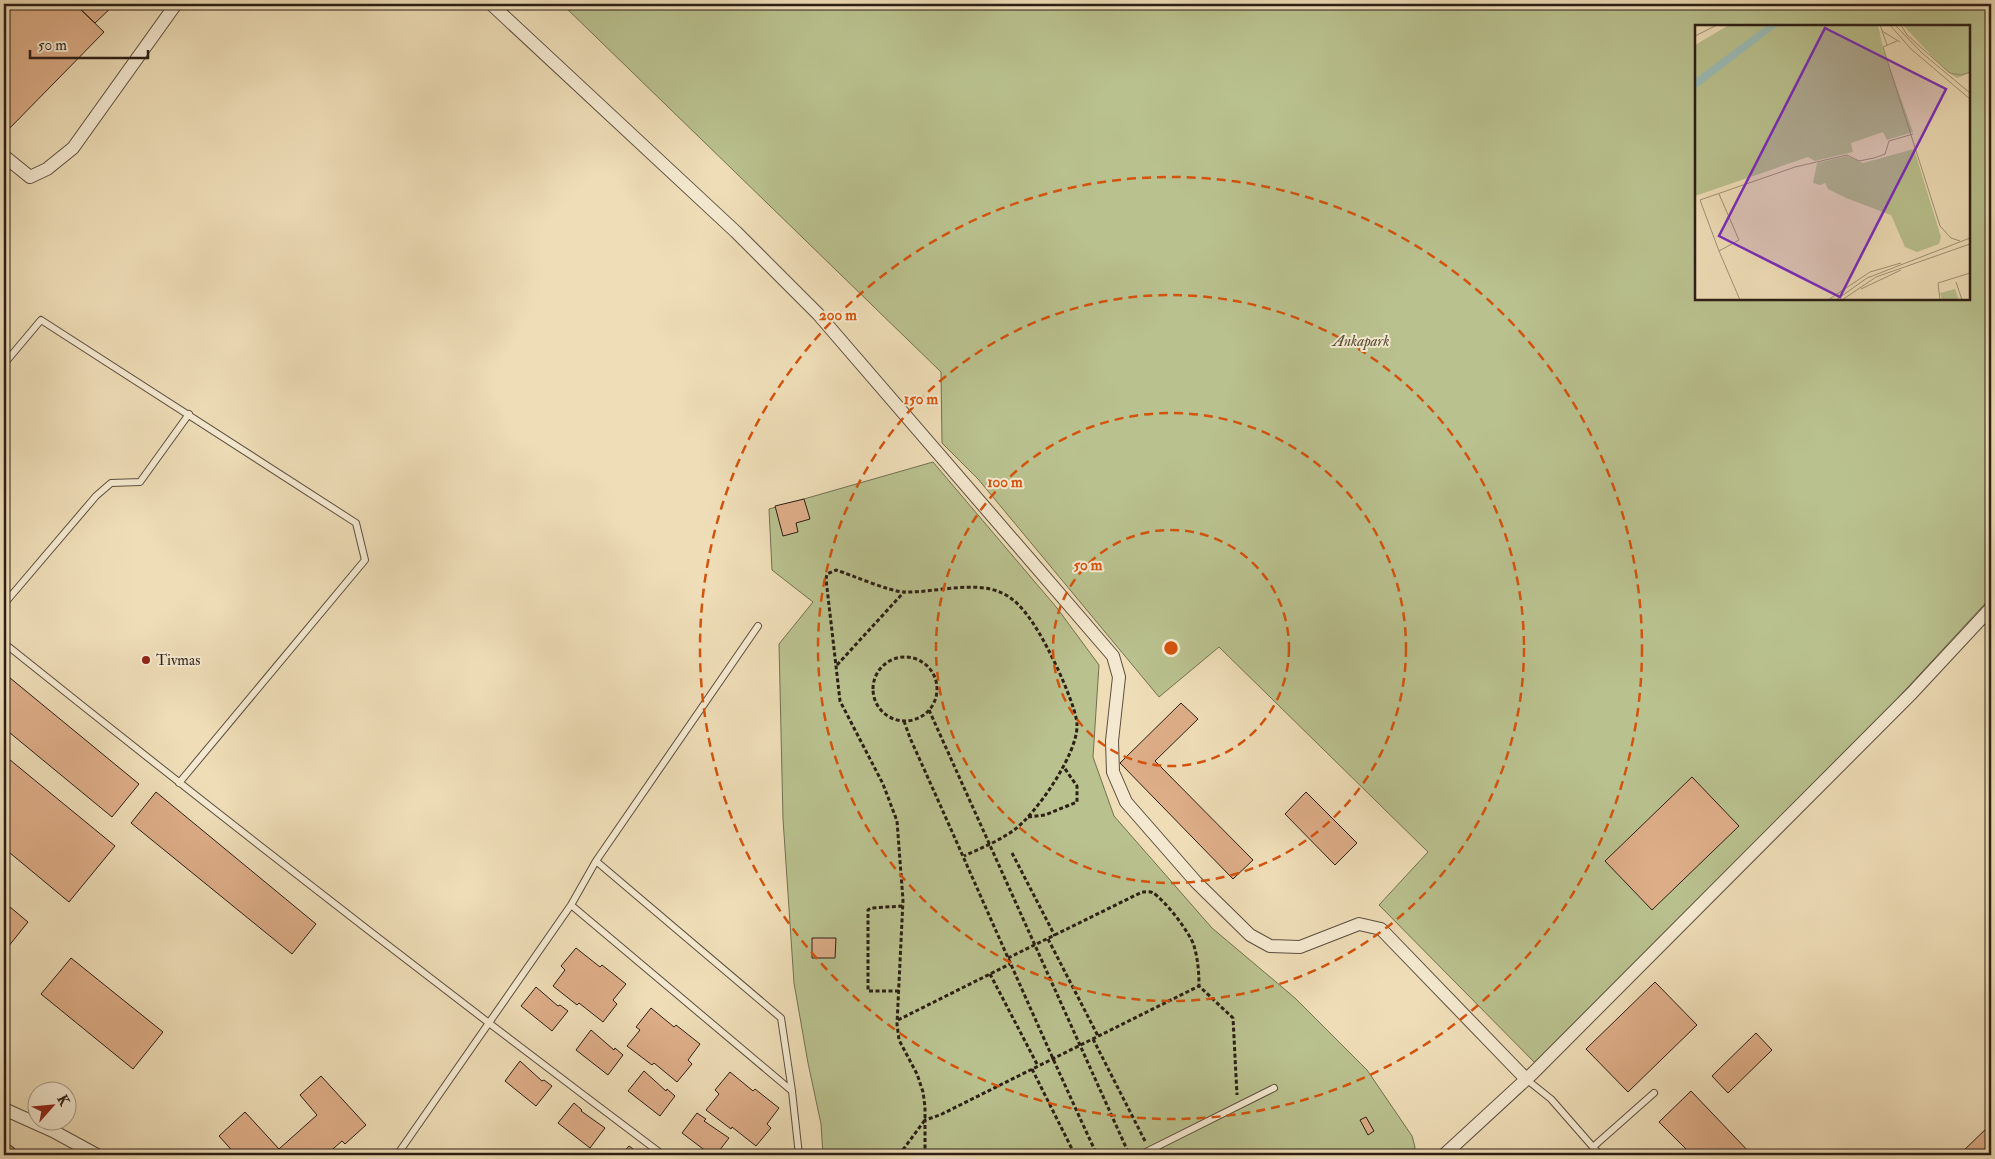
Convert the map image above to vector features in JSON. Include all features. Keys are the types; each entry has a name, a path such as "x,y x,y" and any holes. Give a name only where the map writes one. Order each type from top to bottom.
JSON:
{"street":[{"path":"4,156 30,177 47,169 73,148 176,4"},
{"path":"491,4 736,232 818,314 1113,656 1119,677 1112,741 1114,772 1126,802 1196,882 1250,935 1270,946 1300,947 1358,924 1382,929 1526,1079"},
{"path":"1444,1155 1526,1079 1912,693 1991,608"},
{"path":"4,1110 53,1131 97,1155"}],"lane":[{"path":"4,364 41,320 190,414 356,523 365,560 180,784"},
{"path":"4,604 96,496 111,483 140,482 190,414"},
{"path":"397,1155 571,905 596,861 758,626"},
{"path":"4,643 180,784 489,1024 663,1155"},
{"path":"596,861 781,1018 799,1155"},
{"path":"571,905 792,1091"},
{"path":"1526,1079 1551,1099 1600,1155"},
{"path":"1140,1155 1274,1088"},
{"path":"1593,1147 1654,1093"}],"path":[{"path":"925,1155 924,1092 900,1040 897,1020 903,906 900,847 896,822 883,784 840,701 827,574 836,570 904,592 949,588 990,589 1004,593 1018,605 1048,649 1058,668 1077,722 1077,736 1073,748 1028,817 1016,829 964,856"},
{"path":"836,665 904,592"},
{"path":"906,657 916,659 926,665 933,674 937,684 936,696 929,710 915,720 904,721 893,719 877,705 873,694 873,683 877,672 885,664 894,658 906,657"},
{"path":"929,710 1130,1155"},
{"path":"904,721 1010,964 1097,1155"},
{"path":"1028,817 1045,815 1077,802 1077,786 1063,766"},
{"path":"1012,852 1055,936"},
{"path":"1008,958 1048,940 1142,892 1153,893 1189,934 1194,945 1199,986 1233,1018 1238,1106"},
{"path":"899,992 868,991 868,910 870,908 903,906"},
{"path":"1048,940 1098,1036"},
{"path":"897,1020 1010,964"},
{"path":"990,974 1038,1066"},
{"path":"899,1155 925,1120 940,1115 1199,986"},
{"path":"1093,1039 1150,1150"},
{"path":"1032,1069 1075,1155"}],"green space":[{"name":"Ankapark","path":"562,4 1991,4 1991,597 1721,890 1543,1071 1379,905 1428,852 1219,647 1159,697 978,479 942,443 941,372"},
{"path":"933,462 1057,608 1099,665 1093,757 1114,816 1212,928 1295,998 1367,1070 1412,1136 1415,1147 1412,1155 823,1155 821,1124 794,983 783,819 779,644 813,602 772,570 769,509"}],"building":[{"path":"4,4 75,4 104,32 4,134"},
{"path":"75,4 115,4 95,23"},
{"path":"4,199 9,203 4,209"},
{"path":"804,499 810,519 796,523 798,532 783,536 775,506"},
{"path":"4,673 139,784 112,817 4,728"},
{"path":"1181,703 1198,719 1155,761 1253,860 1233,879 1120,763"},
{"path":"4,755 115,846 69,902 4,848"},
{"path":"1692,777 1739,826 1652,910 1605,861"},
{"path":"156,792 316,924 292,954 131,823"},
{"path":"1306,792 1357,843 1335,865 1285,814"},
{"path":"4,902 28,922 4,952"},
{"path":"812,938 836,938 835,958 812,958"},
{"path":"576,948 626,984 613,1000 617,1004 603,1022 553,986 565,970 561,966"},
{"path":"71,958 163,1032 133,1069 41,994"},
{"path":"1655,982 1697,1025 1628,1092 1586,1049"},
{"path":"536,987 558,1006 560,1005 568,1011 552,1031 521,1006"},
{"path":"651,1008 674,1027 676,1025 700,1044 688,1060 692,1064 677,1082 654,1063 652,1065 627,1046 640,1030 636,1027"},
{"path":"591,1030 614,1050 615,1048 623,1055 608,1075 576,1050"},
{"path":"1756,1033 1772,1050 1728,1093 1712,1076"},
{"path":"520,1061 542,1081 544,1080 552,1086 536,1106 505,1081"},
{"path":"644,1071 666,1091 667,1089 675,1096 660,1116 628,1091"},
{"path":"730,1072 753,1091 755,1089 779,1108 767,1124 771,1128 756,1146 706,1110 719,1094 715,1090"},
{"path":"321,1076 366,1125 345,1144 342,1141 326,1155 236,1155 219,1136 245,1112 279,1149 317,1115 300,1095"},
{"path":"1691,1091 1752,1155 1692,1155 1659,1122"},
{"path":"574,1103 581,1111 605,1128 590,1148 558,1123"},
{"path":"697,1113 706,1119 704,1121 729,1138 716,1155 711,1155 682,1133"},
{"path":"1366,1117 1374,1131 1368,1135 1360,1120"},
{"path":"1991,1124 1991,1155 1959,1155"},
{"path":"629,1146 637,1152 637,1155 621,1155"}],"place":[{"name":"Tivmas","path":"146,660"}]}
